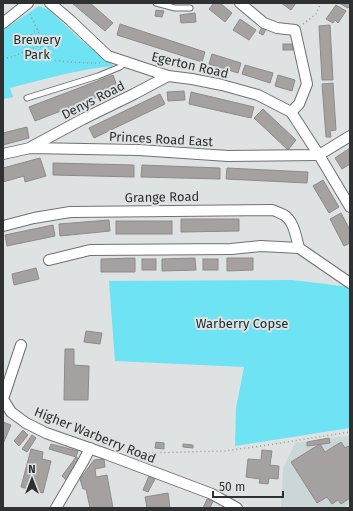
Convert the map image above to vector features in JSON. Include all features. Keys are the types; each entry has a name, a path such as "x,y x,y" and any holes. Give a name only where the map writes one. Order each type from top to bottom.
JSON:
{"street":[{"name":"Egerton Road","path":"50,3 108,56 168,76 222,85 258,95 291,112 319,155"},
{"path":"240,3 264,23 296,34 307,84 299,104 291,112"},
{"path":"3,23 26,4"},
{"name":"Denys Road","path":"30,148 168,76"},
{"path":"350,136 319,155 350,207"},
{"name":"Princes Road East","path":"3,154 30,148 132,149 228,156 319,155"},
{"name":"Grange Road","path":"3,226 34,218 70,212 272,210 284,215 289,220 299,248"},
{"path":"49,260 90,250 231,249 261,246 299,248 350,283"},
{"name":"Higher Warberry Road","path":"21,345 3,399 11,412 26,423 46,433 212,494 237,508"},
{"path":"56,508 90,448"}],"lane":[{"path":"156,3 175,8 190,8"},
{"path":"27,98 98,76 120,68 127,62"}],"path":[{"path":"296,34 316,14 320,5 319,3"},
{"path":"3,57 9,58 39,45 41,38 26,4"},
{"path":"38,29 32,34 28,41 30,50 34,54 51,60 77,62 102,63 116,58"},
{"path":"41,38 46,37 49,39 50,43 46,49"},
{"path":"39,45 46,49 51,60"},
{"path":"124,461 145,453 225,451 350,432"}],"shaded area":[{"path":"350,436 350,504 343,508 281,508 283,469 295,443"}],"green space":[{"name":"Brewery Park","path":"39,6 49,10 82,41 114,66 75,72 10,88 13,97 3,99 3,30"},
{"name":"Warberry Copse","path":"292,280 350,287 350,428 235,446 236,408 244,367 115,361 109,281"}],"building":[{"path":"72,3 90,3 113,23 105,31"},
{"path":"214,3 220,3 232,13 225,22 209,9"},
{"path":"281,3 296,3 291,10"},
{"path":"339,3 350,3 350,5 348,8"},
{"path":"336,5 346,11 338,23 335,20 333,23 326,19"},
{"path":"156,10 164,11 162,17 155,16"},
{"path":"195,13 196,22 181,23 180,15"},
{"path":"240,19 256,30 249,40 233,30"},
{"path":"120,24 205,52 202,62 117,35"},
{"path":"330,25 333,80 322,80 319,26"},
{"path":"262,27 266,29 263,35 259,33"},
{"path":"283,44 293,44 293,50 283,50"},
{"path":"212,54 241,63 238,73 209,64"},
{"path":"245,65 273,73 270,83 242,74"},
{"path":"113,75 118,89 35,121 29,107"},
{"path":"278,75 295,80 292,91 275,86"},
{"path":"333,83 336,130 330,131 331,137 326,137 322,84"},
{"path":"184,91 185,100 168,101 167,92"},
{"path":"191,92 254,107 251,118 189,104"},
{"path":"160,94 165,104 94,138 89,128"},
{"path":"263,109 296,140 288,150 254,118"},
{"path":"27,127 29,138 3,145 3,133"},
{"path":"350,148 350,164 342,169 335,158"},
{"path":"40,158 46,176 25,182 24,176 3,182 3,168"},
{"path":"53,163 134,165 134,177 53,175"},
{"path":"142,165 220,168 220,179 141,177"},
{"path":"227,168 308,172 307,183 226,179"},
{"path":"323,180 339,207 329,213 313,186"},
{"path":"341,213 350,230 350,243 344,246 330,219"},
{"path":"181,219 239,219 239,231 181,232"},
{"path":"109,220 110,231 60,236 59,224"},
{"path":"116,221 172,221 172,234 116,234"},
{"path":"53,225 55,236 7,246 5,235"},
{"path":"135,258 135,272 101,272 101,259"},
{"path":"195,258 196,270 162,271 162,259"},
{"path":"227,258 253,258 253,270 227,271"},
{"path":"142,259 156,259 156,270 142,270"},
{"path":"203,259 218,259 218,270 203,270"},
{"path":"36,268 39,279 14,285 12,274"},
{"path":"86,331 102,333 100,344 84,342"},
{"path":"65,349 74,349 74,365 89,366 88,400 64,400"},
{"path":"3,422 11,425 3,444"},
{"path":"23,430 28,435 19,446 14,441"},
{"path":"32,435 36,438 27,452 22,449"},
{"path":"329,438 330,443 307,446 307,442"},
{"path":"156,442 164,443 164,449 155,448"},
{"path":"341,442 345,448 348,446 350,449 350,498 341,504 338,500 332,504 327,497 317,503 291,462 320,444 325,452"},
{"path":"51,444 78,451 76,457 49,449"},
{"path":"183,444 193,445 193,448 183,447"},
{"path":"31,449 43,452 42,459 51,461 43,493 21,487"},
{"path":"262,450 272,451 270,465 279,466 278,479 269,478 268,484 259,483 260,479 246,477 248,459 261,460"},
{"path":"76,457 81,460 66,480 62,476"},
{"path":"104,459 105,467 95,469 96,477 107,475 113,508 90,508 86,489 83,489 80,479 94,460"},
{"path":"149,476 155,479 148,492 143,490"},
{"path":"168,493 170,508 147,508 145,497"},
{"path":"207,499 213,501 210,508 203,508"}]}
